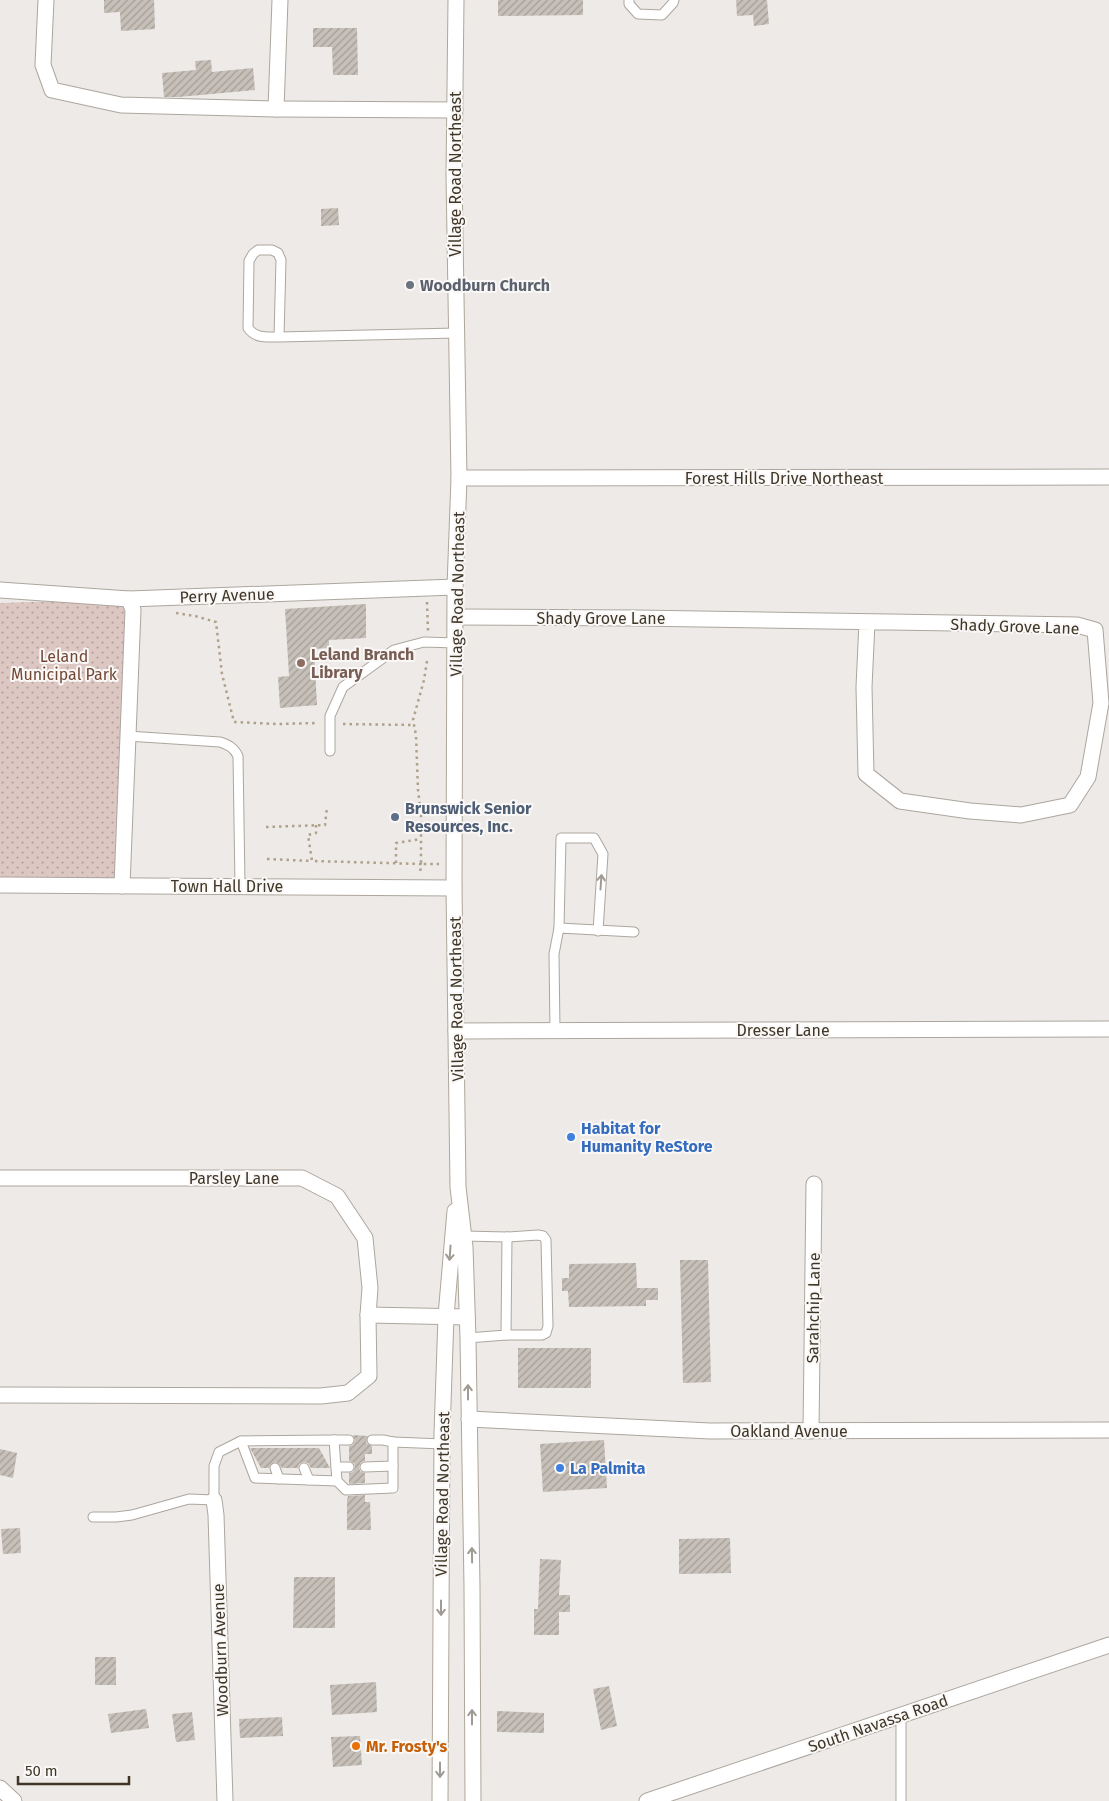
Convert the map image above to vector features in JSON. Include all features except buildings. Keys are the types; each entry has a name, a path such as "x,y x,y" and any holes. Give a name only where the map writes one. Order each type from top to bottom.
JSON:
{"street":[{"path":"46,0 43,65 52,90 121,105 276,110 455,110"},
{"path":"276,110 280,0"},
{"name":"Village Road Northeast","path":"456,0 455,110 459,478 455,587 454,888 458,1187 464,1236 468,1338 473,1801"},
{"name":"Forest Hills Drive Northeast","path":"459,478 1109,477"},
{"name":"Perry Avenue","path":"0,590 129,598 455,587"},
{"path":"122,886 133,610 129,598"},
{"name":"Shady Grove Lane","path":"456,617 636,618 1076,625 1095,630 1101,703 1088,777 1070,806 1021,816 900,801 866,774 864,687 867,622"},
{"name":"Town Hall Drive","path":"0,885 454,888"},
{"name":"Dresser Lane","path":"456,1031 1109,1029"},
{"name":"Parsley Lane","path":"0,1178 302,1178 336,1196 365,1238 370,1288 368,1315 369,1376 348,1393 321,1396 0,1395"},
{"name":"Sarahchip Lane","path":"811,1431 814,1184"},
{"name":"Village Road Northeast","path":"440,1801 446,1316 451,1245 458,1187"},
{"path":"368,1315 467,1317"},
{"name":"Oakland Avenue","path":"469,1419 710,1431 1109,1430"},
{"name":"Woodburn Avenue","path":"214,1500 225,1801"},
{"name":"South Navassa Road","path":"647,1801 1109,1645"},
{"path":"0,1788 13,1801"}],"lane":[{"path":"629,0 629,4 638,14 662,15 674,0"},
{"path":"279,336 281,260 278,253 272,250 258,250 249,261 248,328 252,334 258,337 457,333"},
{"path":"330,751 330,716 344,687 394,650 424,642 456,643"},
{"path":"127,736 220,742 236,751 238,756 240,886"},
{"path":"555,1031 554,954 558,928 561,838 594,838 603,854 598,931"},
{"path":"558,928 634,932"},
{"path":"464,1236 507,1237 538,1235 543,1236 546,1240 548,1326 546,1333 542,1335 468,1338"},
{"path":"506,1335 507,1237"},
{"path":"334,1440 337,1481 346,1490 393,1488 393,1442"},
{"path":"92,1517 132,1515 189,1500 214,1500 214,1466 219,1452 242,1441 264,1444 294,1444 349,1440"},
{"path":"372,1440 443,1444"},
{"path":"242,1441 255,1478 337,1481"},
{"path":"365,1467 393,1466"},
{"path":"336,1467 349,1467"},
{"path":"275,1468 279,1479"},
{"path":"304,1468 309,1480"},
{"path":"901,1716 901,1801"}],"path":[{"path":"426,588 429,618 428,635"},
{"path":"169,612 216,622 222,674 234,722 320,723"},
{"path":"421,864 421,814 413,720 427,661"},
{"path":"343,724 414,725"},
{"path":"266,827 325,825 327,808"},
{"path":"312,861 308,835 316,833 316,826"},
{"path":"396,863 396,843 421,839"},
{"path":"267,859 454,865"}],"green space":[{"name":"Leland Municipal Park","path":"129,599 122,886 0,880 0,603"}],"place":[{"name":"Woodburn Church","path":"410,285"},
{"name":"Leland Branch Library","path":"301,663"},
{"name":"Brunswick Senior Resources, Inc.","path":"395,817"},
{"name":"Habitat for Humanity ReStore","path":"571,1137"},
{"name":"La Palmita","path":"560,1468"},
{"name":"Mr. Frosty's","path":"356,1746"}]}
